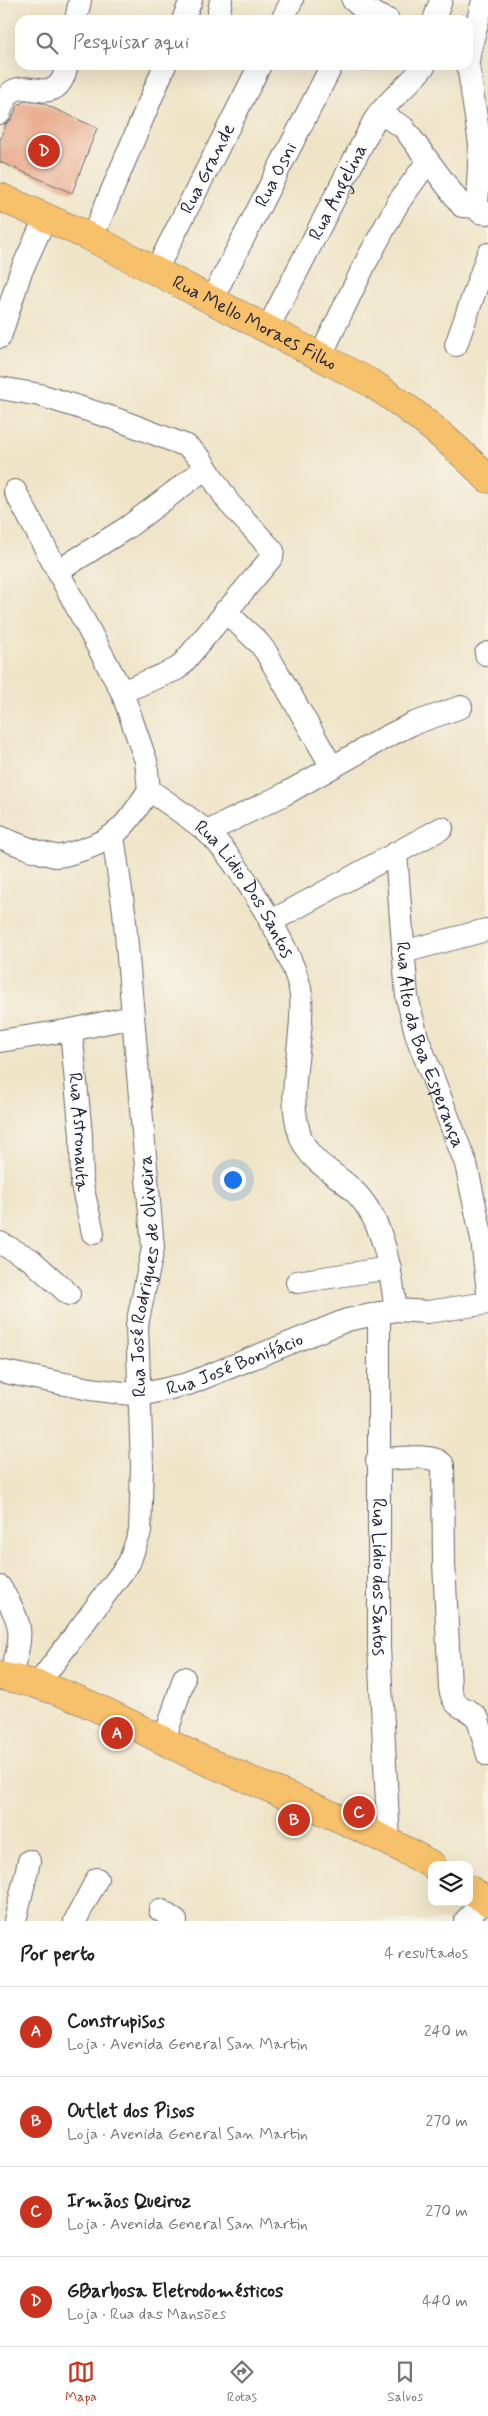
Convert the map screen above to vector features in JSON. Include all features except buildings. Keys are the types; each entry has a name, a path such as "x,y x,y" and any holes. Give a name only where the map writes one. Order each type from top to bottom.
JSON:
{"main road":[{"name":"Rua Mello Moraes Filho","path":"0,197 92,238 155,272 215,292 267,330 323,351 411,409 440,433 488,479"},
{"path":"5,1677 38,1684 389,1840 428,1863"}],"street":[{"path":"77,15 80,0"},
{"path":"185,15 191,0"},
{"path":"284,15 292,0"},
{"path":"436,15 441,0"},
{"path":"473,43 483,1"},
{"path":"357,9 374,15"},
{"path":"0,113 7,96 14,91 22,88 49,91 56,89 64,79 66,70"},
{"path":"92,238 163,70"},
{"name":"Rua Grande","path":"155,272 257,70"},
{"name":"Rua Osni","path":"215,292 329,70"},
{"name":"Rua Angelina","path":"267,330 379,113 389,100 413,80 421,70"},
{"path":"379,113 403,127 462,206 483,210 480,144 469,70"},
{"path":"323,351 366,262 398,203 428,161"},
{"path":"0,337 20,274 46,216"},
{"path":"456,345 488,254"},
{"path":"0,388 40,395 158,434 192,450 229,503 269,544 273,553 272,558 176,669 122,692"},
{"path":"58,570 128,527 206,468"},
{"path":"0,837 20,846 57,857 94,846 113,836 132,816 149,790 146,761 122,692 15,491"},
{"path":"225,611 259,642 266,652 332,766"},
{"path":"207,832 285,794 332,766 412,724 462,707"},
{"name":"Rua Lidio Dos Santos","path":"149,790 207,832 241,871 290,960 301,995 294,1101 302,1139 311,1156 354,1191 373,1216 390,1268 388,1312"},
{"path":"270,922 442,828"},
{"name":"Rua José Rodrigues de Oliveira","path":"38,1684 129,1563 140,1532 140,1396 137,1325 153,1248 124,911 113,836"},
{"name":"Rua Alto da Boa Esperança","path":"396,853 407,997 417,1037 466,1164 482,1239 488,1292"},
{"path":"403,952 486,930"},
{"path":"0,1041 71,1030 132,1017"},
{"name":"Rua Astronauta","path":"71,1030 81,1135 82,1185 93,1233"},
{"path":"0,1243 30,1260 69,1294"},
{"path":"297,1282 390,1268"},
{"path":"388,1312 428,1312 488,1303"},
{"name":"Rua José Bonifácio","path":"0,1371 140,1396 188,1384 327,1326 388,1312"},
{"name":"Rua Lidio dos Santos","path":"388,1312 377,1460 379,1647 389,1840"},
{"path":"377,1460 429,1458 442,1463 444,1562 451,1696 456,1706 475,1715 478,1719 488,1755"},
{"path":"0,1587 14,1611 20,1628 20,1644 5,1677"},
{"path":"164,1741 184,1678"},
{"path":"15,1921 29,1861"},
{"path":"75,1921 97,1879"},
{"path":"465,1921 481,1897"}],"place":[{"name":"GBarbosa Eletrodomésticos","path":"44,151"},
{"name":"Construpisos","path":"117,1733"},
{"name":"Irmãos Queiroz","path":"359,1812"},
{"name":"Outlet dos Pisos","path":"294,1820"}]}
